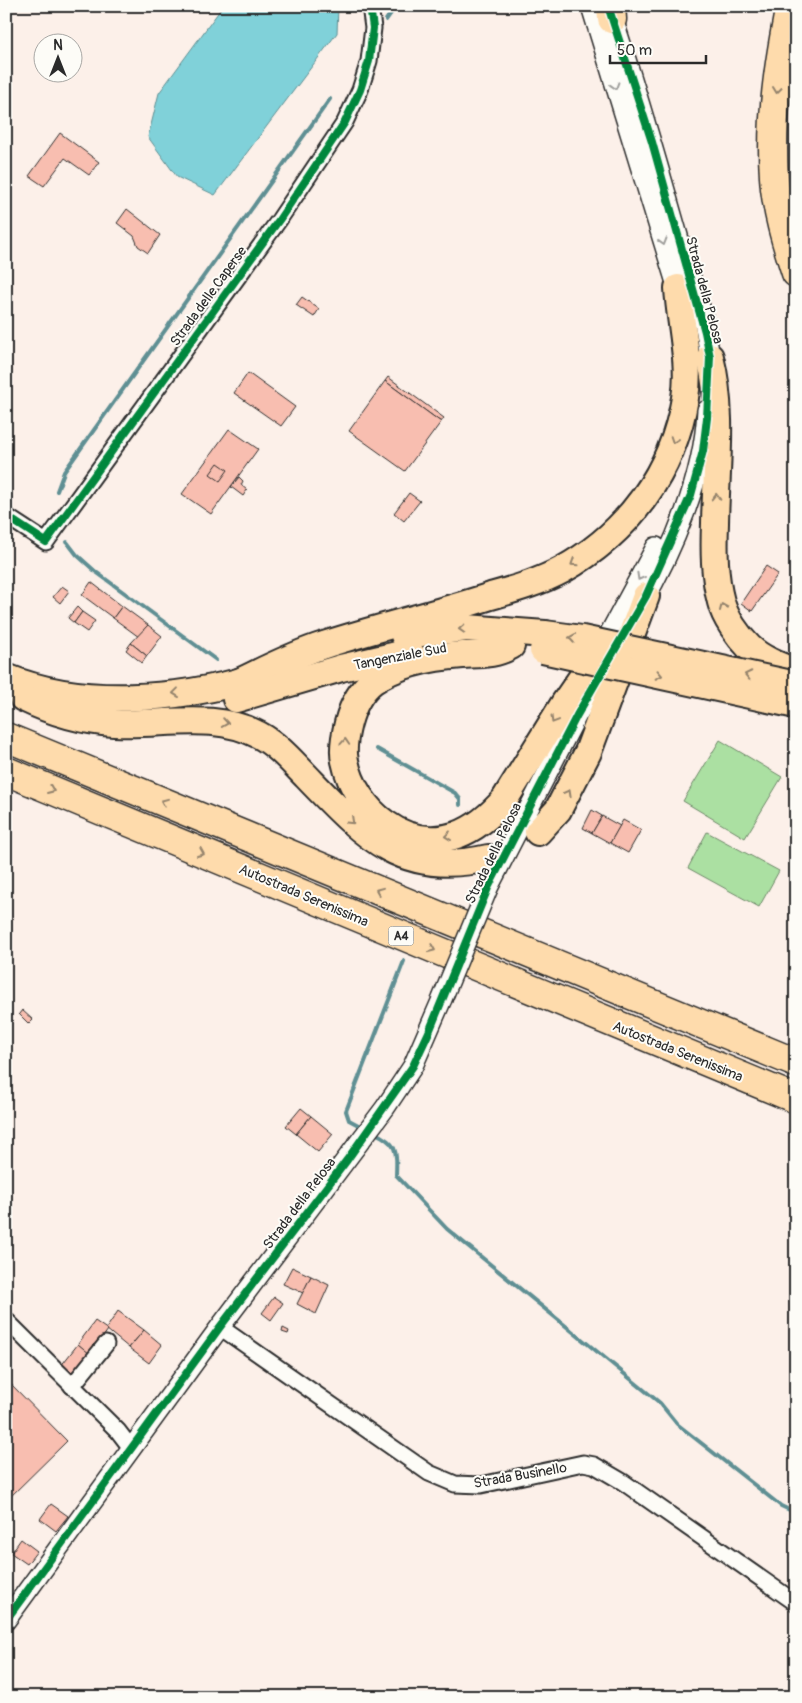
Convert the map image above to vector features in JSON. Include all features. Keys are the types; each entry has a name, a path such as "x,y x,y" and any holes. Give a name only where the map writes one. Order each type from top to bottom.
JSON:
{"highway":[{"path":"783,6 783,42"},
{"path":"790,6 783,42 773,128 774,178 782,229 796,273"},
{"path":"241,682 322,645 525,586 562,570 590,552 617,530 643,502 666,463 677,432 685,397 687,368 678,288"},
{"path":"710,357 716,381 718,405 714,546 716,577 721,605 732,626 750,648 774,663 796,672"},
{"path":"538,832 558,810 578,773 646,596"},
{"name":"Tangenziale Sud","path":"6,677 26,686 106,697 148,697 202,690 241,682 404,635 467,628 544,642 796,705"},
{"name":"Tangenziale Sud","path":"15,695 76,709 110,712 190,709 243,698 388,656 446,646 511,646 582,639 796,685"},
{"path":"511,646 487,654 433,659 397,668 372,682 352,709 345,736 344,759 353,788 370,813 388,826 409,836 430,838 456,835 476,826 494,813 506,799 570,694 600,651"},
{"path":"15,695 50,711 79,718 114,723 214,721 238,725 261,736 283,752 352,823 372,840 396,853 436,863 468,862 488,858"},
{"name":"A4","path":"6,737 796,1063"},
{"name":"Autostrada Serenissima","path":"6,771 796,1100"},
{"path":"411,904 776,1042 796,1046"},
{"path":"476,967 796,1108"}],"street":[{"name":"Strada delle Caperse","path":"6,516 46,542 279,220 345,122 360,90 369,61 373,28 370,6"},
{"name":"Strada della Pelosa","path":"577,715 600,651 651,557 677,502 694,446 697,387 693,346 605,9"},
{"name":"Strada della Pelosa","path":"6,1620 220,1327 385,1108 413,1066 488,888 577,715 646,596 675,535 697,477 707,418 710,357 705,332 652,142 605,9"},
{"path":"6,1320 131,1448"},
{"name":"Strada Businello","path":"220,1327 429,1473 455,1484 481,1485 583,1462 594,1465 623,1482 796,1602"},
{"path":"72,1386 106,1344"}],"green space":[{"path":"720,740 782,777 745,838 683,801"},
{"path":"707,832 779,871 759,907 688,868"}],"water":[{"path":"223,6 338,6 337,33 215,195 177,177 148,137 159,93"}],"building":[{"path":"60,133 99,162 89,175 65,158 44,186 29,176"},
{"path":"127,209 160,235 148,253 138,246 134,236 117,223"},
{"path":"302,297 319,309 314,317 296,305"},
{"path":"248,373 295,407 281,426 234,393"},
{"path":"388,377 444,418 441,422 385,381"},
{"path":"385,381 441,422 405,471 349,431"},
{"path":"229,429 258,449 211,514 182,494"},
{"path":"218,463 228,470 220,481 210,474"},
{"path":"239,477 243,481 241,485 247,490 243,496 231,487"},
{"path":"409,493 420,501 404,521 394,513"},
{"path":"766,566 778,574 752,611 741,603"},
{"path":"91,582 122,606 113,618 82,595"},
{"path":"62,586 69,591 60,603 53,597"},
{"path":"122,606 148,625 139,637 113,618"},
{"path":"77,607 82,612 74,623 68,618"},
{"path":"82,612 95,621 87,632 74,623"},
{"path":"148,625 162,636 147,656 131,643"},
{"path":"131,643 147,656 142,663 126,650"},
{"path":"592,810 602,816 592,833 583,828"},
{"path":"602,816 620,826 610,843 592,833"},
{"path":"623,820 641,830 628,853 610,843"},
{"path":"22,1010 33,1020 29,1024 19,1014"},
{"path":"301,1108 311,1116 296,1134 286,1126"},
{"path":"311,1116 333,1134 318,1152 296,1134"},
{"path":"292,1267 311,1276 303,1293 283,1284"},
{"path":"311,1276 329,1285 316,1314 297,1304"},
{"path":"274,1297 283,1303 271,1320 262,1313"},
{"path":"118,1311 144,1330 129,1348 106,1329"},
{"path":"95,1321 108,1330 90,1355 78,1344"},
{"path":"283,1328 289,1331 288,1334 282,1332"},
{"path":"144,1330 162,1345 149,1363 129,1348"},
{"path":"78,1344 90,1354 72,1378 60,1367"},
{"path":"6,1379 67,1441 6,1501"},
{"path":"51,1504 68,1516 56,1531 40,1519"},
{"path":"21,1539 37,1551 27,1564 11,1553"}],"waterway":[{"path":"386,20 396,6"},
{"path":"57,491 64,472 330,99"},
{"path":"67,542 77,555 96,572 216,660"},
{"path":"377,749 455,793 460,799 460,805"},
{"path":"364,1128 349,1120 346,1111 404,961"},
{"path":"373,1132 387,1140 394,1148 396,1175 447,1229 660,1403 677,1424 781,1506 796,1513"}],"cycle path":[{"path":"6,516 46,542 279,220 345,122 360,90 369,61 373,28 370,6"},
{"path":"6,1620 220,1327 347,1160 413,1066 429,1032 488,888 577,715 646,596 691,495 703,451 707,418 710,357 705,332 652,142 608,6"}]}
